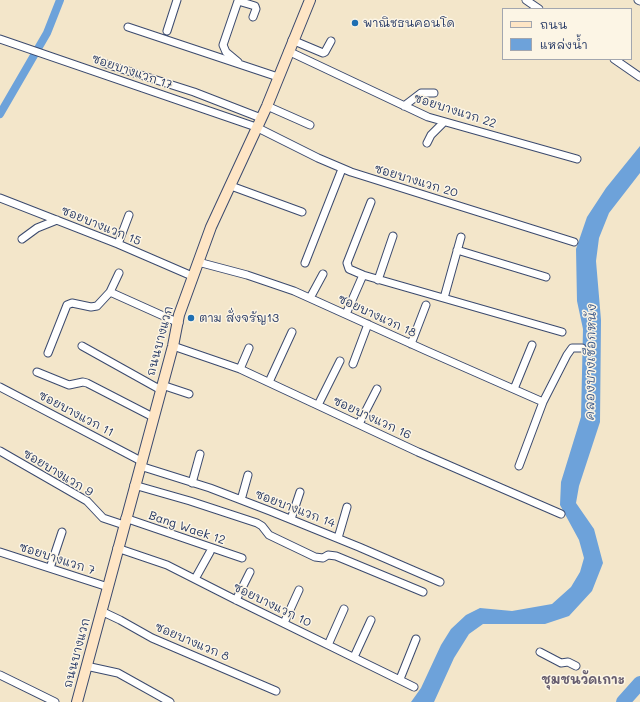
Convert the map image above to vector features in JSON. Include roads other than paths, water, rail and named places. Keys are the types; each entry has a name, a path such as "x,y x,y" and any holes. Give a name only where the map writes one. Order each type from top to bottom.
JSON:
{"main road":[{"name":"ถนนบางแวก","path":"77,702 124,522 173,346 179,323 179,315 211,227 267,106 292,40 310,0"}],"street":[{"path":"167,31 177,0"},
{"path":"526,0 538,8"},
{"path":"244,65 226,52 223,40 238,1 255,6 256,9 253,17"},
{"path":"128,27 278,77"},
{"name":"ซอยบางแวก 17","path":"0,39 256,127"},
{"path":"292,40 323,53 326,52 331,41"},
{"name":"ซอยบางแวก 22","path":"288,51 404,106 444,122 577,159"},
{"path":"615,60 640,77"},
{"path":"103,63 194,92 261,118"},
{"path":"404,106 422,93 434,93"},
{"path":"267,106 310,125"},
{"path":"427,143 431,135 444,122"},
{"name":"ซอยบางแวก 20","path":"256,127 342,169 574,242"},
{"path":"305,264 342,169"},
{"path":"231,186 302,212"},
{"name":"ซอยบางแวก 15","path":"0,198 118,244 192,276"},
{"path":"371,202 347,263 349,269 378,280 562,332"},
{"path":"118,244 129,215"},
{"path":"22,239 37,228 57,220"},
{"path":"378,280 393,236"},
{"path":"444,298 461,237"},
{"path":"457,250 546,277"},
{"name":"ซอยบางแวก 18","path":"198,262 247,275 310,298 543,402"},
{"path":"48,353 67,305 72,303 91,307 97,306 110,292 119,273"},
{"path":"310,298 323,274"},
{"path":"346,314 363,275"},
{"path":"110,292 179,323"},
{"path":"411,344 426,305"},
{"path":"353,364 368,324"},
{"path":"269,382 292,332"},
{"path":"82,346 161,387 189,394"},
{"name":"ซอยบางแวก 16","path":"173,346 240,369 485,482 561,514"},
{"path":"514,389 532,346"},
{"path":"240,369 249,348"},
{"path":"519,466 543,402 570,351 572,348 582,348"},
{"path":"318,405 340,361"},
{"path":"37,372 69,385 83,382 88,383 153,417"},
{"name":"ซอยบางแวก 11","path":"0,387 141,464"},
{"path":"359,424 377,389"},
{"name":"ซอยบางแวก 9","path":"0,451 87,501 103,518 124,522"},
{"path":"192,482 200,454"},
{"name":"ซอยบางแวก 14","path":"141,464 291,519 440,582"},
{"path":"241,500 248,475"},
{"path":"134,485 257,523 262,526 269,535 277,540 315,557 323,558 328,556 336,556 423,592"},
{"path":"291,519 300,492"},
{"path":"338,538 347,507"},
{"name":"Bang Waek 12","path":"124,522 242,558"},
{"path":"50,568 62,532"},
{"name":"ซอยบางแวก 10","path":"118,548 154,559 414,687"},
{"name":"ซอยบางแวก 7","path":"0,552 108,587"},
{"path":"195,579 210,552"},
{"path":"236,600 250,572"},
{"path":"284,623 299,590"},
{"path":"328,645 344,609"},
{"name":"ซอยบางแวก 8","path":"101,612 120,620 152,638 276,691"},
{"path":"354,658 371,620"},
{"path":"400,680 416,639"},
{"path":"540,652 560,664 568,662 576,666"},
{"path":"86,666 118,673 170,702"},
{"path":"0,675 35,691 54,702"}],"water":[{"name":"คลองบางเชือกหนัง","path":"640,146 640,173 609,213 599,238 596,261 601,320 600,422 579,486 576,503 594,529 603,563 592,591 569,616 545,624 483,624 469,634 454,658 434,702 411,702 421,688 441,645 451,629 466,615 480,608 512,611 552,604 571,587 580,572 584,558 579,540 560,505 561,482 581,417 583,329 577,301 576,249 587,217 606,188"}],"waterway":[{"path":"0,114 47,33 60,0"},
{"path":"623,702 640,683"}],"place":[{"name":"พาณิชธนคอนโด","path":"355,23"},
{"name":"ตาม สั่งจรัญ13","path":"191,318"}],"district":[{"name":"ชุมชนวัดเกาะ","path":"583,680"}]}
